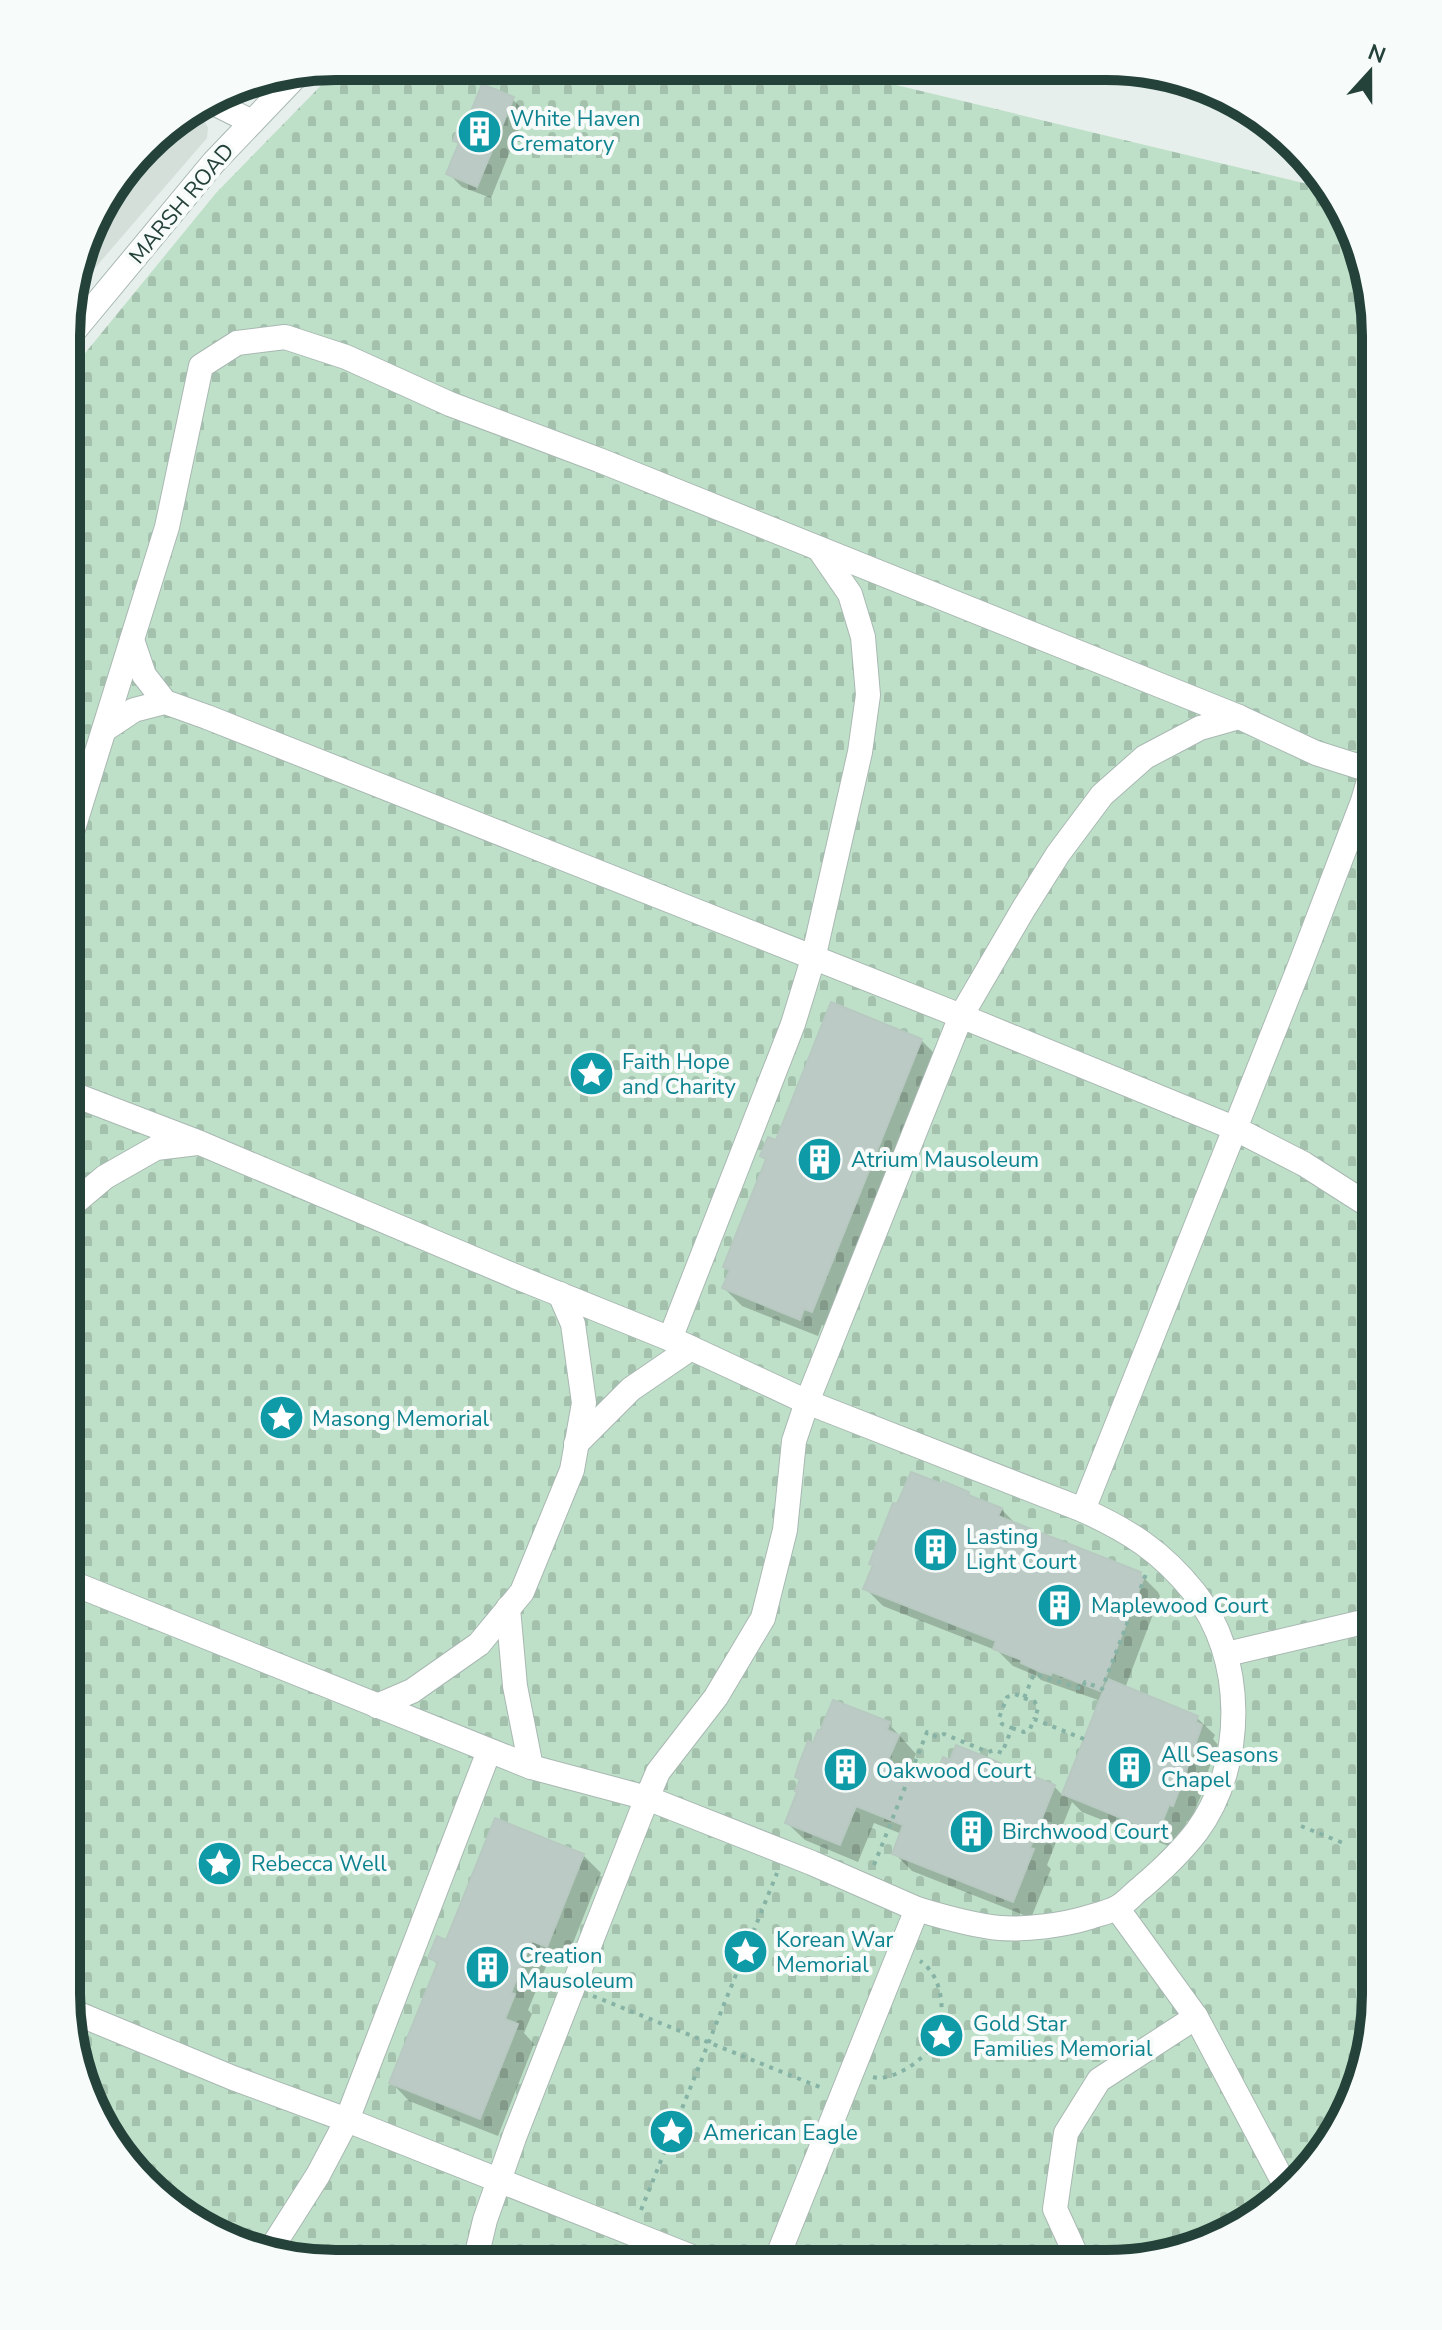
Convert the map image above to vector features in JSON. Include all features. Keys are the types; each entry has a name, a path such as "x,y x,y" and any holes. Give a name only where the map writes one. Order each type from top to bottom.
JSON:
{"street":[{"name":"MARSH ROAD","path":"81,323 214,162 287,85"},
{"path":"222,107 252,122"},
{"path":"80,807 167,527 201,366 237,343 285,337 346,357 450,404 599,460 1239,717 1316,753 1362,767"},
{"path":"576,1444 681,1343 813,959 860,752 868,695 863,637 850,594 819,549"},
{"path":"132,640 144,675 165,702 961,1016 1234,1128 1304,1164 1361,1201"},
{"path":"104,730 134,710 165,702"},
{"path":"478,2250 498,2180 658,1772 716,1697 763,1618 785,1530 794,1441 961,1016 1058,854 1102,795 1145,757 1200,728 1239,717"},
{"path":"1083,1510 1362,804"},
{"path":"80,1097 200,1143 681,1343 807,1402 1124,1529 1155,1552 1195,1593 1215,1625 1227,1654 1233,1729 1227,1763 1217,1793 1198,1829 1163,1870 1117,1908 1066,1924 1000,1928 917,1909 785,1852 647,1798 531,1767 80,1586"},
{"path":"80,1198 105,1177 156,1148 200,1143"},
{"path":"377,1706 412,1691 479,1644 522,1592 572,1470 584,1403 573,1324 560,1294"},
{"path":"508,1608 515,1686 531,1767"},
{"path":"1227,1654 1361,1622"},
{"path":"275,2242 318,2175 347,2120 489,1751"},
{"path":"1117,1908 1196,2017 1282,2179"},
{"path":"780,2250 917,1909"},
{"path":"82,2015 233,2078 674,2250"},
{"path":"1074,2250 1055,2209 1066,2133 1099,2080 1196,2017"}],"path":[{"path":"1024,1698 1034,1673 1082,1689 1085,1682 1102,1689 1155,1552"},
{"path":"1015,1694 1035,1702 1038,1709 1034,1719 1030,1729 1024,1732 1002,1724 999,1718 1007,1697 1015,1694"},
{"path":"1034,1719 1084,1739"},
{"path":"866,1886 927,1732 937,1737 944,1734 988,1752 995,1750 1002,1754 1012,1728"},
{"path":"1301,1826 1343,1843"},
{"path":"640,2213 785,1852"},
{"path":"853,2072 881,2079 906,2069 931,2047 941,2021 940,1989 928,1966 902,1949"},
{"path":"572,1988 843,2096"}],"shaded area":[{"path":"202,118 208,128 207,138 88,276 106,223 144,167 167,144"}],"green space":[{"path":"875,80 1313,185 1328,208 1348,254 1357,286 1362,336 1361,2010 1357,2044 1348,2076 1336,2107 1319,2136 1275,2186 1234,2216 1172,2241 1106,2250 303,2248 270,2241 208,2216 155,2175 114,2122 94,2076 85,2044 80,1994 80,359 216,193 326,81"}],"building":[{"name":"White Haven Crematory","path":"482,84 514,97 477,187 446,174 459,143 453,141 462,119 467,121"},
{"name":"Atrium Mausoleum","path":"831,1002 922,1039 812,1312 804,1309 800,1320 722,1288 730,1270 723,1267 766,1159 760,1156 768,1137 776,1140"},
{"path":"911,1472 942,1484 943,1481 1002,1508 998,1516 1141,1572 1140,1576 1144,1577 1100,1691 1052,1672 1051,1675 1041,1672 1021,1663 1022,1660 993,1649 996,1641 863,1589 873,1565 869,1564 893,1503 897,1504"},
{"name":"All Seasons Chapel","path":"1108,1679 1198,1716 1196,1722 1202,1725 1173,1806 1169,1805 1158,1833 1062,1794"},
{"path":"833,1700 890,1722 887,1730 899,1735 885,1767 924,1782 927,1774 932,1776 936,1765 939,1767 943,1757 950,1760 956,1745 1055,1785 1013,1902 892,1854 903,1825 856,1806 840,1845 785,1823 797,1792 800,1779 795,1777 799,1764 808,1741 813,1743 820,1731"},
{"name":"Creation Mausoleum","path":"495,1818 584,1854 547,1947 532,1941 511,1993 515,1994 505,2019 518,2024 480,2119 389,2083 438,1962 428,1958 437,1936 446,1940"}],"place":[{"name":"White Haven Crematory","path":"479,131"},
{"name":"Faith Hope and Charity","path":"591,1074"},
{"name":"Atrium Mausoleum","path":"820,1159"},
{"name":"Masong Memorial","path":"281,1418"},
{"name":"Lasting Light Court","path":"935,1549"},
{"name":"Maplewood Court","path":"1060,1605"},
{"name":"All Seasons Chapel","path":"1130,1767"},
{"name":"Oakwood Court","path":"845,1770"},
{"name":"Birchwood Court","path":"971,1831"},
{"name":"Rebecca Well","path":"220,1863"},
{"name":"Korean War Memorial","path":"745,1952"},
{"name":"Creation Mausoleum","path":"488,1968"},
{"name":"Gold Star Families Memorial","path":"942,2036"},
{"name":"American Eagle","path":"672,2132"}]}
